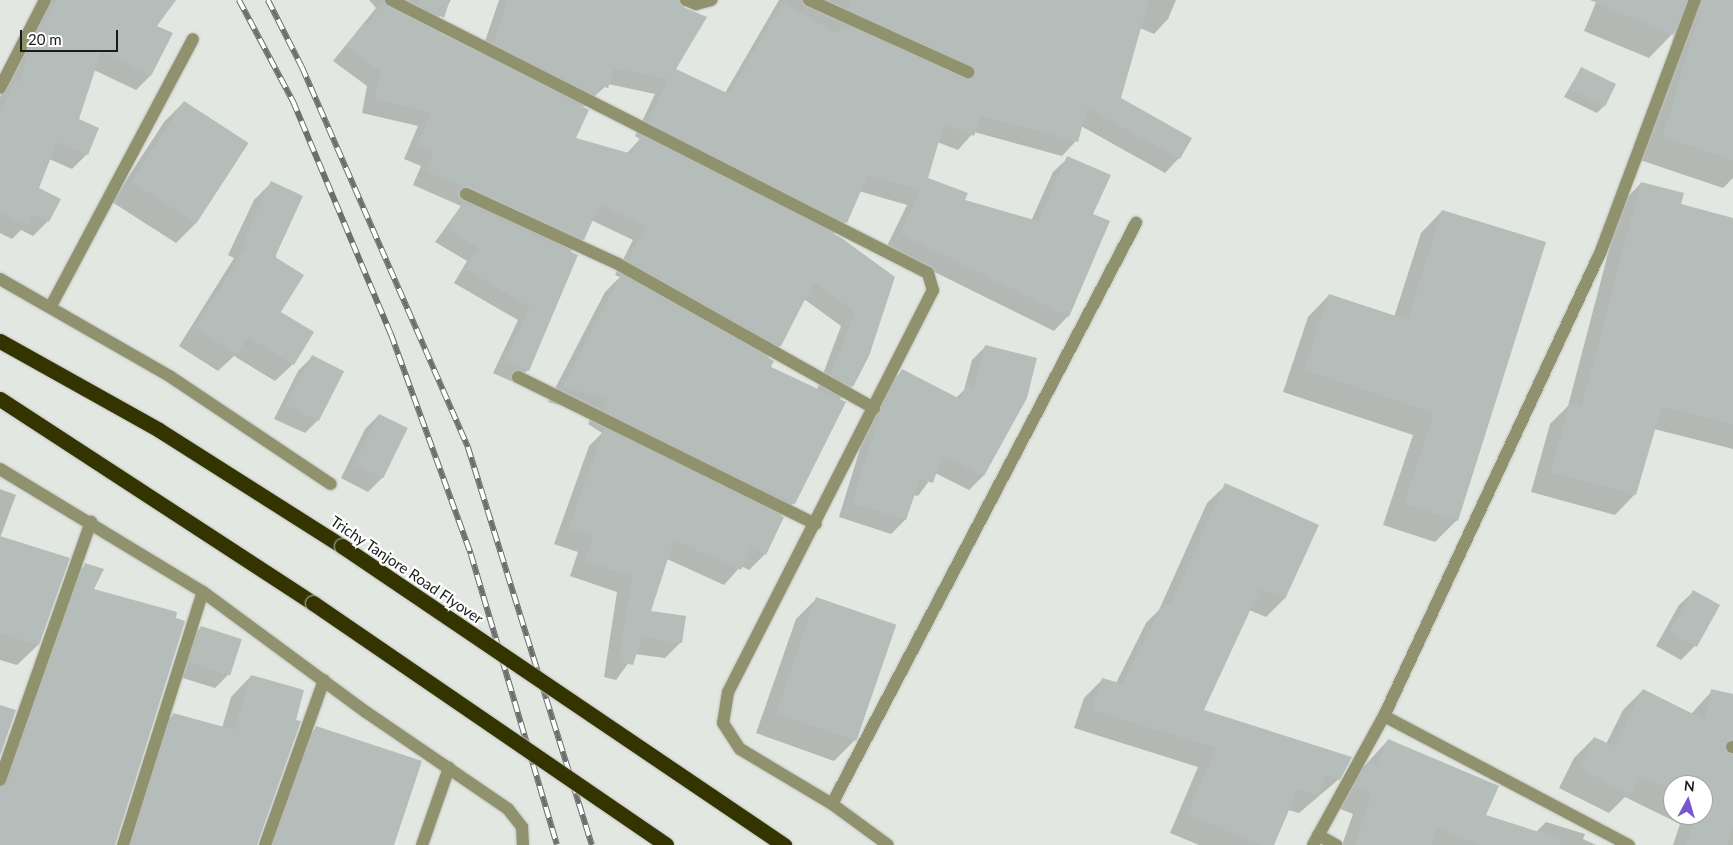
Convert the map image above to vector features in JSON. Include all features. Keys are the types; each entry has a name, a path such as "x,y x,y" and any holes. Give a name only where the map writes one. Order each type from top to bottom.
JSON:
{"highway":[{"name":"Trichy Tanjore Road Flyover","path":"0,341 159,430 342,546 784,845"},
{"path":"0,399 313,602 666,845"}],"street":[{"path":"0,88 45,0"},
{"path":"392,0 928,273 932,290 816,524 728,692 723,723 740,748 832,804 888,845"},
{"path":"686,0 696,4 712,0"},
{"path":"809,0 968,72"},
{"path":"1336,845 1315,840 1384,716 1601,250 1695,0"},
{"path":"52,306 194,39"},
{"path":"466,194 618,264 874,408"},
{"path":"832,804 1136,224"},
{"path":"0,279 52,306 171,377 332,484"},
{"path":"518,377 816,524"},
{"path":"0,469 91,522 203,592 324,680 508,809 522,827 523,845"},
{"path":"0,780 91,522"},
{"path":"123,845 203,592"},
{"path":"265,845 324,680"},
{"path":"1384,716 1629,845"},
{"path":"422,845 449,768"}],"building":[{"path":"57,0 176,0 157,26 173,33 151,76 101,52 79,119 99,128 88,155 57,142 39,188 61,199 49,222 33,214 27,225 0,212 0,116 15,80 20,82 32,43"},
{"path":"419,0 450,0 444,18 417,4"},
{"path":"508,0 678,0 683,7 707,17 676,69 729,94 782,3 838,34 842,24 968,80 976,75 972,65 848,9 852,0 1149,0 1121,98 1192,138 1180,159 1087,108 1078,142 982,116 974,136 944,124 928,178 968,193 965,200 1038,221 1067,156 1111,175 1093,214 1110,221 1069,317 900,233 920,190 868,175 847,223 648,122 669,79 614,68 608,88 601,86 596,95 493,43"},
{"path":"1590,0 1686,0 1673,35"},
{"path":"1703,0 1733,0 1733,160 1663,137"},
{"path":"383,1 589,110 576,138 632,154 641,136 840,237 895,277 869,356 853,387 831,374 855,312 814,282 781,346 628,260 646,226 600,204 584,240 426,171 434,152 417,145 431,112 375,99 381,72 346,46 364,23 368,26"},
{"path":"1581,67 1616,84 1605,107 1570,89"},
{"path":"184,101 249,143 196,223 132,182"},
{"path":"271,181 303,196 275,257 304,275 281,312 314,332 294,365 248,337 237,354 195,328 250,240 245,237"},
{"path":"1641,182 1684,193 1681,204 1733,218 1733,424 1662,406 1636,495 1551,472 1570,403 1582,406"},
{"path":"463,202 578,255 529,371 505,360 530,307 466,269 479,248 447,229"},
{"path":"1442,210 1546,242 1458,521 1404,503 1434,413 1304,370 1329,294 1408,320"},
{"path":"621,275 774,361 771,367 846,402 795,504 611,414 603,408 607,398 563,387"},
{"path":"985,345 1037,358 1027,398 984,476 942,456 933,483 920,479 906,520 852,503 880,414 902,369 960,399 967,386 974,389"},
{"path":"312,355 344,371 319,421 287,405"},
{"path":"379,414 408,428 383,478 354,464"},
{"path":"604,429 784,517 766,555 751,548 741,570 674,540 651,611 686,616 682,643 642,637 633,665 619,662 632,576 585,561 593,536 569,528"},
{"path":"1225,483 1319,525 1285,599 1260,589 1204,710 1352,757 1340,780 1326,774 1319,795 1298,789 1274,845 1260,845 1187,814 1216,748 1092,710 1102,678 1123,684 1164,603 1170,606"},
{"path":"0,536 70,558 39,645 0,633"},
{"path":"85,563 104,569 94,589 177,612 176,618 185,621 115,845 0,845 0,788 8,783"},
{"path":"1693,590 1720,605 1697,647 1670,632"},
{"path":"816,597 896,625 856,741 776,713"},
{"path":"201,626 242,639 230,675 189,662"},
{"path":"251,675 304,690 296,720 301,721 257,845 132,845 173,713 235,730"},
{"path":"1643,689 1705,720 1711,689 1733,694 1733,739 1724,747 1733,755 1733,826 1727,845 1686,845 1693,825 1713,825 1713,775 1663,775 1663,786 1640,775 1630,794 1579,768 1594,737 1614,746"},
{"path":"0,705 16,710 0,756"},
{"path":"316,726 422,761 394,845 274,845"},
{"path":"1388,739 1499,786 1486,815 1561,839 1560,845 1480,845 1438,827 1431,845 1355,845 1372,794 1355,786 1368,762 1377,764"}],"railway":[{"path":"239,0 293,101 391,334 471,554 557,845"},
{"path":"268,0 302,67 468,447 592,845"}]}
